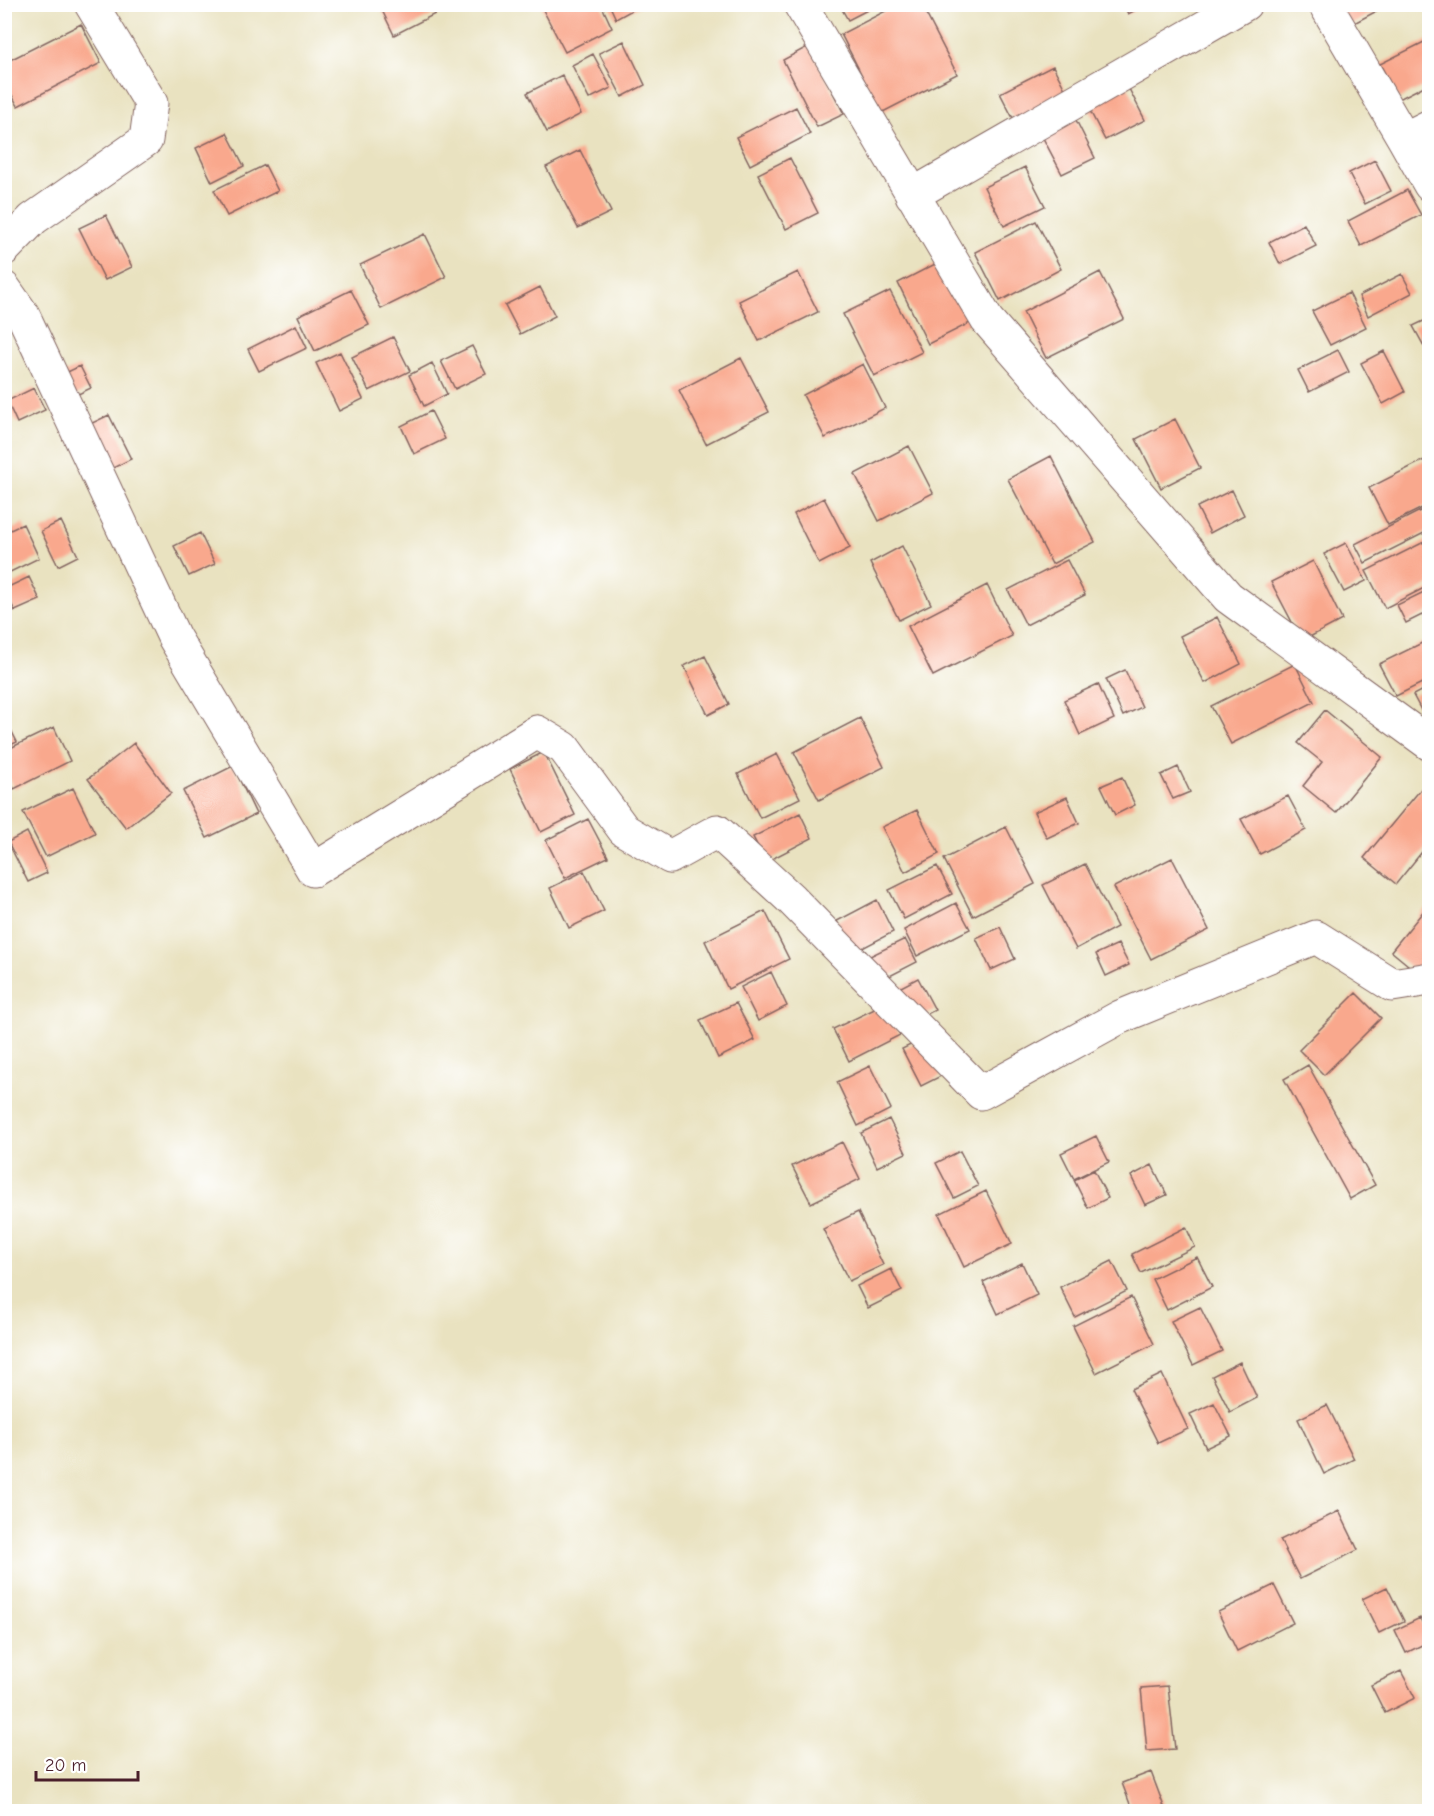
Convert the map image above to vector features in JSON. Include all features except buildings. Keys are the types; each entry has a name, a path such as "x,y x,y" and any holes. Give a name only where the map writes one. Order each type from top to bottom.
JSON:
{"street":[{"path":"4,249 33,219 146,140 151,103 91,4"},
{"path":"800,4 987,320 1228,597 1430,744"},
{"path":"912,195 1245,4"},
{"path":"1324,4 1417,133 1430,185"},
{"path":"4,288 23,315 174,637 313,870 537,732 564,748 624,831 670,857 717,831 791,899 981,1093 1120,1017 1316,937 1392,985 1430,979"}]}
